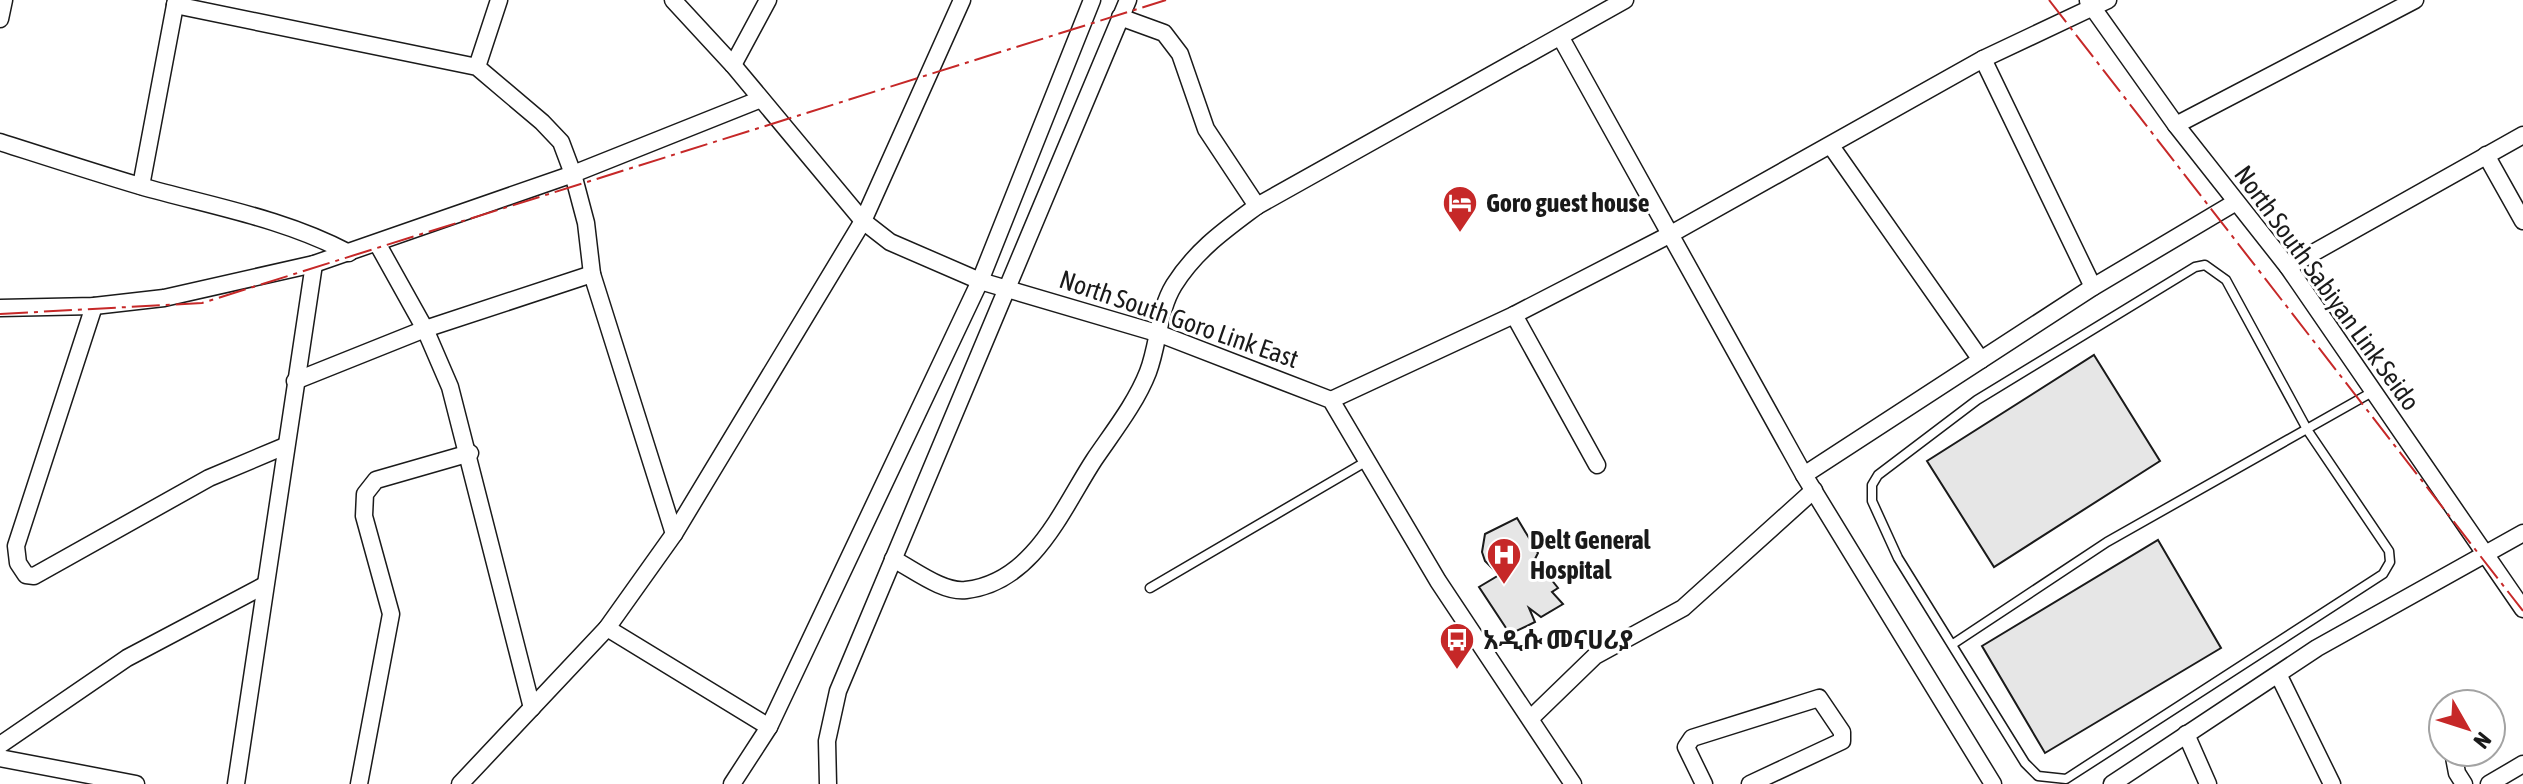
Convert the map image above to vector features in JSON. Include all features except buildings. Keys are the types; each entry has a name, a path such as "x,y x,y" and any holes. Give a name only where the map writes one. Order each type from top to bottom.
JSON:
{"street":[{"path":"0,19 4,0"},
{"path":"477,67 499,0"},
{"name":"North South Goro Link East","path":"673,0 733,65 863,221 890,242 916,256 980,281 1007,286 1160,334 1331,400"},
{"path":"733,65 768,0"},
{"path":"460,784 607,628 674,534 863,221 962,0"},
{"path":"732,784 769,727 980,281 1092,0"},
{"path":"828,784 827,741 838,691 1128,0"},
{"path":"893,559 949,587 964,590 1003,574 1036,551 1063,516 1092,464 1139,393 1160,334 1163,307 1183,272 1205,244 1257,206 1625,0"},
{"path":"1573,784 1438,581 1331,400 1514,315 1671,234 1983,59 2090,5 2108,0"},
{"path":"2176,125 2415,0"},
{"path":"141,186 175,3 477,67 561,142 586,223 592,274 674,534"},
{"name":"North South Sabiyan Link Seido","path":"2090,5 2176,125 2288,267 2523,609"},
{"path":"1120,17 1164,33 1180,54 1206,129 1257,206"},
{"path":"1561,38 1804,475 1993,784"},
{"path":"1983,59 2093,287"},
{"path":"0,308 94,306 164,298 314,264 573,174 761,99"},
{"path":"2288,267 2523,135"},
{"path":"0,142 141,186 245,212 327,241 349,253"},
{"path":"1831,146 1981,360"},
{"path":"2486,155 2523,221"},
{"path":"1804,475 2093,287 2236,202"},
{"path":"377,243 425,329 450,387 470,453 532,708"},
{"path":"236,784 263,586 314,264"},
{"path":"295,381 425,329 592,274"},
{"path":"94,306 16,546 18,563 26,575 34,576 209,478 285,446"},
{"path":"1514,315 1597,465"},
{"path":"359,784 391,614 364,516 365,494 376,480 470,453"},
{"path":"1531,718 1595,656 1683,608 1814,490"},
{"path":"2112,784 2317,648 2523,533"},
{"path":"0,745 127,658 263,586"},
{"path":"607,628 769,727"},
{"path":"2279,676 2332,784"},
{"path":"1704,784 1686,747 1692,738 1819,698 1842,732 1842,741 1750,784"},
{"path":"2186,734 2208,784"},
{"path":"0,758 136,784"},
{"path":"2489,784 2523,764"}],"lane":[{"path":"2205,265 2226,280 2308,431 2389,551 2390,562 2383,574 2066,779 2038,776 2025,763 1953,644 1898,558 1872,501 1874,481 1977,400 2195,267 2205,265"},
{"path":"1953,644 2107,542 2374,391"},
{"path":"1150,588 1368,460"}],"power":[{"path":"0,314 202,303 1166,0"},
{"path":"2049,0 2523,611"}],"place":[{"name":"Goro guest house","path":"1460,234"},
{"name":"Delt General Hospital","path":"1504,586"},
{"name":"አዲሱ መናሀሪያ","path":"1457,671"}]}
